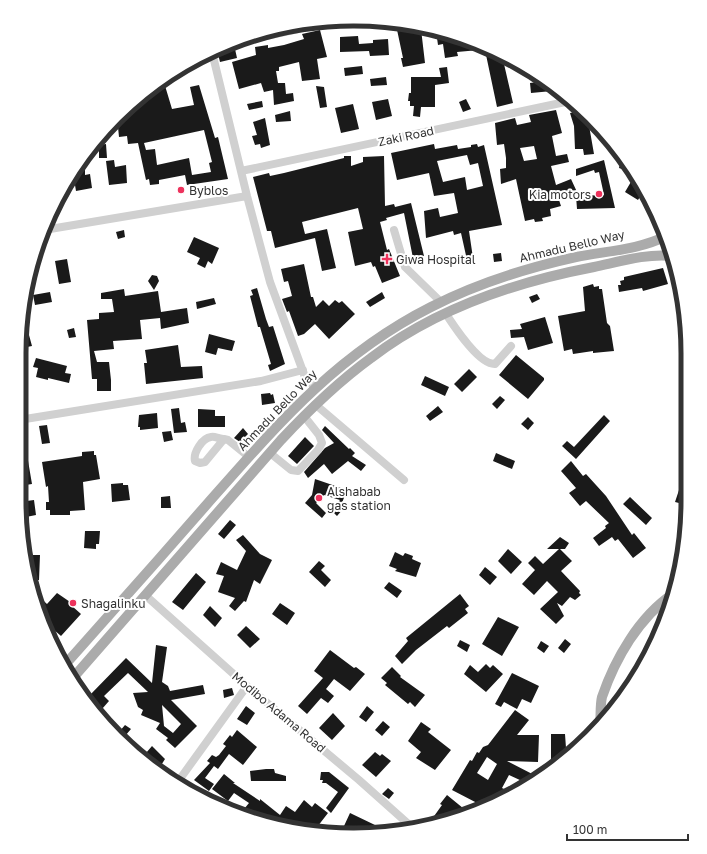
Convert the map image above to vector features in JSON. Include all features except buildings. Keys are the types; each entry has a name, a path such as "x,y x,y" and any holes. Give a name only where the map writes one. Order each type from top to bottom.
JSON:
{"main road":[{"name":"Ahmadu Bello Way","path":"69,662 277,426 315,388 361,350 385,334 440,302 503,276 541,265 643,244 660,238"},
{"name":"Ahmadu Bello Way","path":"76,674 304,416 372,357 403,336 446,314 520,284 561,273 651,256 666,256"},
{"path":"601,715 602,698 626,644 658,604 666,599"}],"street":[{"path":"213,58 247,196 270,282 305,377 315,388"},
{"name":"Zaki Road","path":"241,170 563,102"},
{"path":"51,229 247,196"},
{"path":"394,230 405,267 440,302"},
{"path":"446,314 459,335 485,361 491,364 495,364 511,346"},
{"path":"26,419 260,381 303,370"},
{"path":"316,405 404,480"},
{"path":"270,453 291,470 298,471 318,450 322,443 320,435 304,416"},
{"path":"224,439 228,440 249,457"},
{"name":"Modibo Adama Road","path":"145,595 247,686 359,780 408,823"},
{"path":"180,778 247,686"}],"place":[{"name":"Byblos","path":"181,190"},
{"name":"Kia motors","path":"599,194"},
{"name":"Giwa Hospital","path":"387,259"},
{"name":"Alshabab gas station","path":"319,498"},
{"name":"Shagalinku","path":"73,603"}]}
